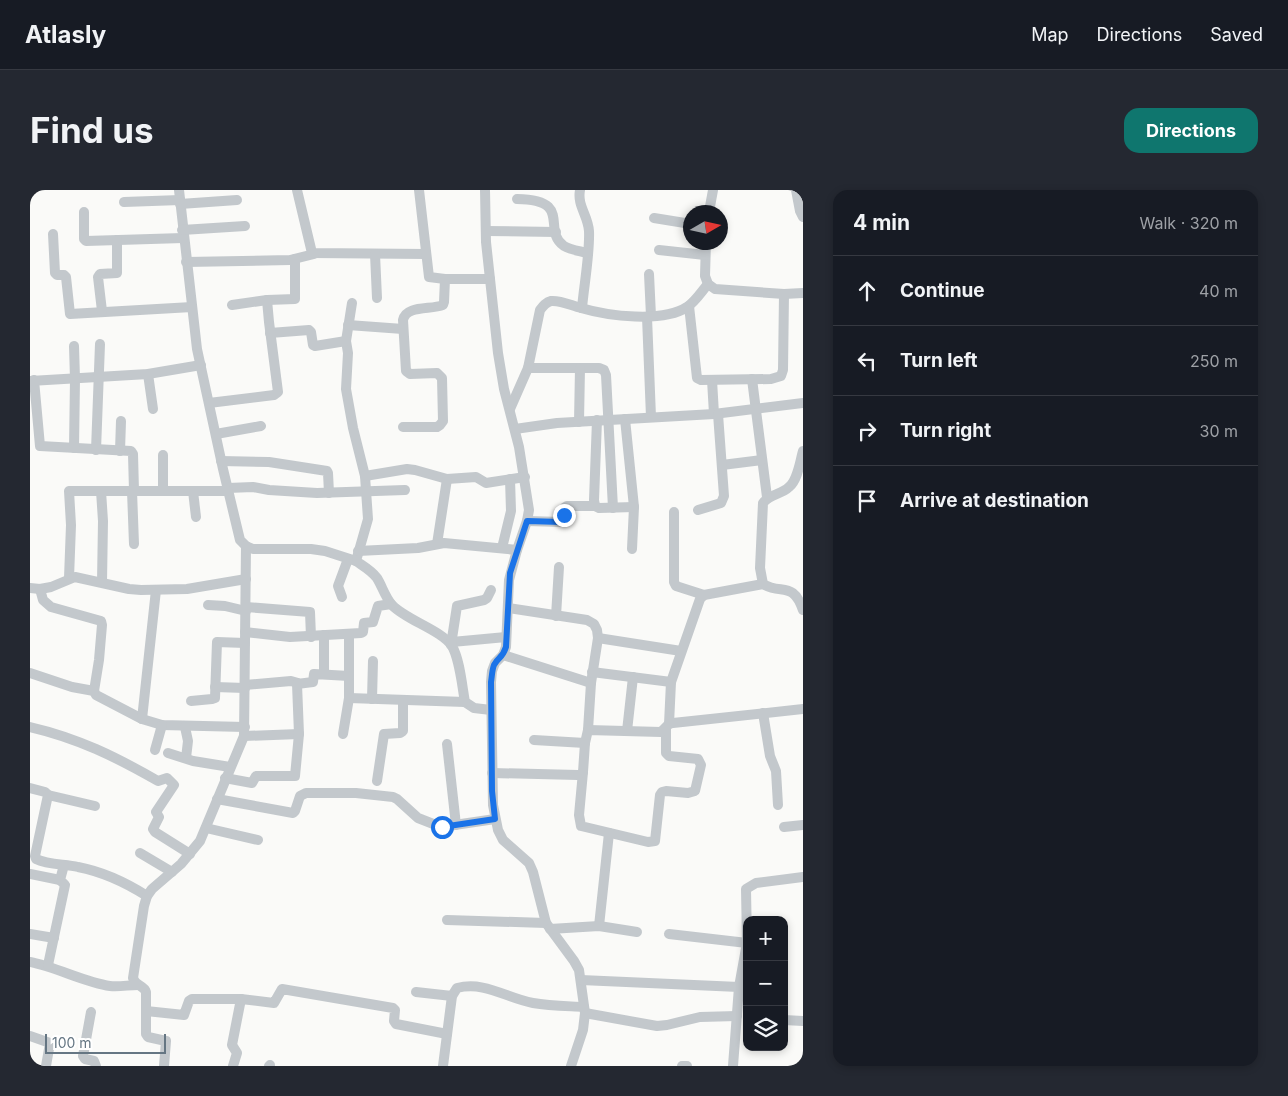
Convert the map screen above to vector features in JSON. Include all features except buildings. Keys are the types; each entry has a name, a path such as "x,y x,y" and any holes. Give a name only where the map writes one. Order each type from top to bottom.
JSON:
{"street":[{"path":"297,190 311,252 314,254"},
{"path":"419,190 429,277 490,279"},
{"path":"485,190 490,279 501,373 525,477 529,510 509,580 506,637 503,655 495,663 492,671 493,805 498,830 503,840 522,857 533,872 548,926 574,961 581,980 585,1010 583,1030 570,1066"},
{"path":"580,190 579,204 586,217 589,232 582,308"},
{"path":"710,205 713,190"},
{"path":"796,190 803,217"},
{"path":"179,198 201,365 240,540 246,546 253,549 311,549 354,557 444,543 517,550"},
{"path":"124,202 179,198 237,200"},
{"path":"517,199 540,202 551,208 556,232 561,243 587,253"},
{"path":"84,212 85,240 117,240 245,226"},
{"path":"654,218 683,223"},
{"path":"486,231 556,232"},
{"path":"53,234 55,274 66,277 69,314 192,306"},
{"path":"102,311 98,277 100,274 117,273 117,240"},
{"path":"659,250 705,255"},
{"path":"705,250 704,269 708,284 715,288 784,294 803,293"},
{"path":"186,262 295,259 314,254 426,254"},
{"path":"375,254 377,298"},
{"path":"232,305 268,300 293,300 296,298 295,259"},
{"path":"649,274 651,417"},
{"path":"403,427 437,426 443,421 442,378 438,373 410,374 406,371 403,320 406,313 442,305 444,302 445,279"},
{"path":"510,409 528,368 540,310 544,304 551,301 559,301 611,314 649,316 678,311 689,306 708,284"},
{"path":"689,306 697,378 712,380 777,378 781,376 783,370 784,294"},
{"path":"209,403 274,395 278,392 270,333 268,300"},
{"path":"342,597 338,586 354,557 368,519 365,476 347,396 348,353 346,341 352,303"},
{"path":"348,326 403,329"},
{"path":"270,333 309,330 311,331 313,345 315,346 346,341"},
{"path":"96,450 100,344"},
{"path":"74,346 74,448"},
{"path":"134,544 134,454 131,451 43,447 39,444 32,381 148,374 201,365"},
{"path":"528,368 599,368 604,370 606,375 595,506"},
{"path":"578,422 580,368"},
{"path":"148,374 153,409"},
{"path":"752,379 767,497"},
{"path":"698,510 721,503 724,500 712,380"},
{"path":"515,429 548,424 625,418 716,414 803,403"},
{"path":"625,418 634,507 632,548"},
{"path":"602,420 613,508"},
{"path":"120,451 121,421"},
{"path":"216,434 261,426"},
{"path":"762,584 760,568 761,513 763,503 767,497 791,486 795,480 803,450"},
{"path":"162,455 163,491"},
{"path":"722,465 762,460"},
{"path":"221,461 269,462 326,471 328,473 329,492"},
{"path":"365,476 407,469 447,479 476,477 486,483 525,477"},
{"path":"437,544 447,479"},
{"path":"502,548 511,511 510,479"},
{"path":"69,578 71,524 69,491 192,491 252,487 268,490 329,492 405,490"},
{"path":"102,491 102,582"},
{"path":"192,491 196,518"},
{"path":"527,521 562,522 564,519 564,508 567,506 595,506 599,508 634,507"},
{"path":"674,512 674,582 680,587 704,594 762,584 768,587 789,590 796,596 803,610"},
{"path":"138,985 134,978 144,906 148,896 152,889 190,854 206,828 244,731 246,546"},
{"path":"354,557 377,578 390,604 451,644 506,637"},
{"path":"556,616 559,567"},
{"path":"94,691 99,660 101,621 51,607 35,589 51,587 75,577 129,589 156,590 198,588 246,578"},
{"path":"142,719 156,590"},
{"path":"465,702 456,658 451,644 457,606 484,600 491,590"},
{"path":"508,608 587,620 594,624 598,638 592,672 588,730 585,742 580,815 581,826 648,842 655,841 657,837 660,795 662,792 688,793 695,791 700,761 695,758 669,756 666,753 667,727 671,682 700,599 704,594"},
{"path":"246,632 290,637 362,633 364,623 374,622 378,606 390,604"},
{"path":"208,605 310,612 311,636"},
{"path":"343,734 349,698 349,634"},
{"path":"324,635 324,674"},
{"path":"598,638 681,651"},
{"path":"191,701 214,699 216,643 246,643"},
{"path":"503,655 591,683"},
{"path":"372,699 373,660"},
{"path":"592,672 671,682"},
{"path":"30,673 72,687 94,691 96,695 142,719 162,725 299,734"},
{"path":"215,687 291,681 298,683 312,682 314,674 349,676"},
{"path":"627,731 634,677"},
{"path":"225,778 252,783 256,776 295,776 299,734 296,685 298,683"},
{"path":"349,698 465,702 474,708 491,710"},
{"path":"377,781 384,734 400,733 403,731 403,700"},
{"path":"588,730 661,732 667,727 803,709"},
{"path":"763,713 770,756 776,771 778,805"},
{"path":"155,750 162,725"},
{"path":"30,727 100,750 158,781 167,778 174,785 156,812 159,817 153,829 190,854"},
{"path":"185,727 188,742 186,758"},
{"path":"534,740 585,742"},
{"path":"447,744 456,825"},
{"path":"168,753 230,767"},
{"path":"492,773 578,775 583,772"},
{"path":"30,788 45,792 48,795 94,806"},
{"path":"217,799 292,812 295,811 302,794 356,793 393,797 418,818 442,827 495,819"},
{"path":"48,795 35,858 37,861 112,876 148,896"},
{"path":"784,826 803,825"},
{"path":"206,828 258,840"},
{"path":"599,926 609,833"},
{"path":"140,853 172,872"},
{"path":"60,880 64,865"},
{"path":"30,874 60,880 65,885 48,965"},
{"path":"746,916 746,889 756,883 803,877"},
{"path":"447,920 548,926 599,926 637,932"},
{"path":"30,934 54,938"},
{"path":"669,934 743,943"},
{"path":"733,1066 740,1023 739,987 744,961"},
{"path":"31,963 48,965 93,982 110,986 138,985 144,988 146,992 147,1036 166,1041 164,1066"},
{"path":"581,980 739,987"},
{"path":"442,1066 452,996 456,988 466,986 488,988 532,1003 585,1010 657,1026 700,1016 740,1023"},
{"path":"146,1011 183,1015 190,1000 241,999 272,1004 276,1002 280,990 394,1008 396,1010 394,1021 396,1024 447,1034"},
{"path":"416,992 452,996"},
{"path":"233,1066 237,1054 232,1045 241,999"},
{"path":"90,1012 83,1056 85,1059 94,1061 96,1066"},
{"path":"788,1020 803,1021"},
{"path":"30,1036 50,1043 46,1066"},
{"path":"682,1066 687,1066"}],"route":[{"path":"442,827 446,828 495,819 492,791 491,682 495,663 503,655 506,647 510,573 527,521 562,522 564,515"}]}
